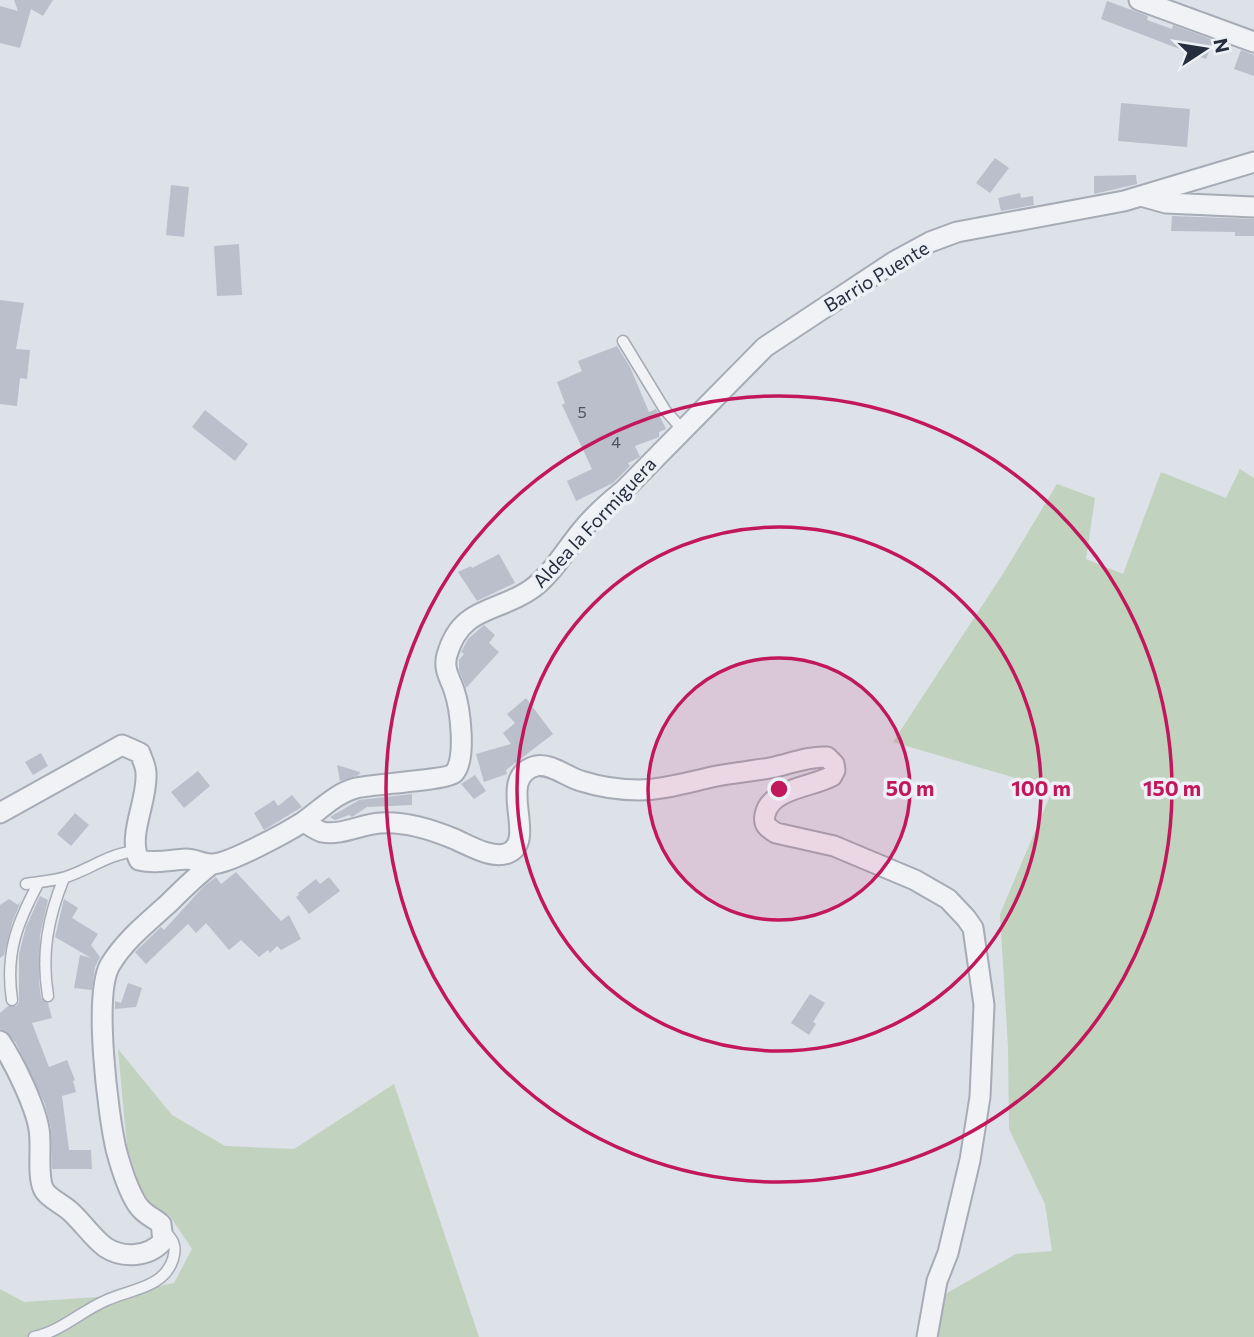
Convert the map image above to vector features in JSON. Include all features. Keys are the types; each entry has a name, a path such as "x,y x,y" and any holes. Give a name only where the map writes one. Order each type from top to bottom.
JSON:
{"street":[{"path":"1139,0 1254,42"},
{"name":"Barrio Puente","path":"686,426 765,347 895,261 929,242 957,232 1141,197 1254,162"},
{"name":"Barrio Puente","path":"1141,197 1166,203 1254,207"},
{"name":"Aldea la Formiguera","path":"163,1231 161,1224 146,1216 137,1204 125,1179 117,1150 104,1067 104,992 109,967 127,942 192,879 212,864 251,850 303,822 353,789 396,781 436,779 453,774 461,758 462,747 454,692 445,661 451,640 479,612 530,590 551,570 603,507 624,490 686,426"},
{"path":"0,813 122,745 140,753 146,770 146,787 134,840 135,850"},
{"path":"303,822 322,832 338,832 378,823 399,823 442,834 496,855 506,854 512,851 519,841 518,784 526,770 535,767 543,765 578,780 607,788 642,790 756,771 813,757 827,757 832,760 835,770 832,776 787,792 771,802 765,811 764,821 768,828 834,846 934,890 967,918 977,944 984,1005 980,1097 970,1160 948,1253 937,1281 927,1337"},
{"name":"Aldea la Formiguera","path":"135,850 139,860 151,863 194,859 212,864"},
{"path":"0,1041 39,1126 41,1180 46,1193 72,1213 107,1248 121,1253 145,1253 156,1249 163,1241 163,1231"}],"lane":[{"path":"622,341 665,410 686,426"},
{"path":"26,884 64,878 115,854 135,850"},
{"path":"48,996 44,957 47,928 64,878"},
{"path":"12,1000 9,956 19,920 39,882"},
{"name":"Aldea la Formiguera","path":"34,1337 50,1334 105,1300 153,1283 169,1272 175,1251 173,1239 163,1231"}],"green space":[{"path":"1240,469 1254,478 1254,1337 939,1337 940,1297 1016,1254 1052,1251 1045,1204 1009,1129 1008,1047 1000,914 1053,789 893,742 1006,569 1057,484 1095,498 1086,559 1123,574 1161,472 1226,498"},
{"path":"118,1049 172,1115 225,1146 294,1149 394,1084 479,1337 0,1337 0,1289 24,1302 112,1296 174,1283 192,1249 170,1216 154,1207 140,1188 127,1146"}],"building":[{"path":"14,0 53,0 43,16 31,9 20,48 0,43 0,6 18,11"},
{"path":"1107,1 1148,16 1147,20 1172,29 1173,25 1214,40 1206,59 1101,19"},
{"path":"1241,50 1254,55 1254,76 1234,69"},
{"path":"1121,103 1190,109 1187,147 1118,141"},
{"path":"995,158 1009,168 990,193 976,183"},
{"path":"1136,175 1137,184 1094,194 1094,176"},
{"path":"171,185 189,187 184,237 166,235"},
{"path":"1020,193 1021,198 1033,196 1034,205 1001,211 998,198"},
{"path":"1172,216 1254,219 1254,236 1235,236 1235,232 1171,231"},
{"path":"239,244 242,295 217,296 214,246"},
{"path":"0,300 24,303 16,349 30,350 27,379 20,378 17,406 0,404"},
{"path":"617,346 630,367 649,412 656,409 666,429 659,432 659,437 635,446 640,457 628,463 630,466 613,483 576,501 567,481 592,469 562,405 565,403 557,382 582,371 578,361"},
{"path":"205,410 248,444 235,461 192,427"},
{"path":"499,554 515,583 477,601 458,572"},
{"path":"484,625 495,635 489,643 499,652 466,688 459,670 459,660 464,654 461,652 468,639"},
{"path":"526,698 553,734 506,770 507,774 484,782 476,754 511,744 503,733 515,723 507,714"},
{"path":"41,753 48,766 33,775 25,762"},
{"path":"337,765 360,772 359,775 340,781"},
{"path":"198,771 210,786 184,808 171,792"},
{"path":"475,775 486,791 474,799 461,784"},
{"path":"412,794 412,805 367,807 352,817 349,815 335,820 330,817 359,800"},
{"path":"292,795 302,807 264,830 254,813 274,800 278,806"},
{"path":"75,813 89,825 71,846 57,834"},
{"path":"236,872 281,921 289,915 301,939 281,950 277,946 270,953 268,950 259,957 241,940 229,950 206,923 196,933 188,924 146,964 135,952 161,927 164,930 204,886 216,877 221,884"},
{"path":"329,877 340,891 309,914 296,897 298,893 316,879 320,884"},
{"path":"40,896 48,900 40,935 39,981 41,998 48,1003 52,1018 32,1023 49,1067 67,1060 75,1080 76,1092 62,1096 69,1150 91,1150 92,1169 52,1169 51,1128 45,1104 16,1043 6,1031 0,1029 0,1013 19,1002 19,954 26,927"},
{"path":"9,899 18,905 21,901 4,955 0,958 0,905"},
{"path":"64,899 78,908 72,918 98,934 91,945 100,957 95,967 92,990 74,988 80,955 91,958 55,937"},
{"path":"128,983 142,988 136,1007 115,1009 115,1001 121,1003"},
{"path":"810,994 825,1003 813,1022 816,1024 809,1035 791,1023"}]}
